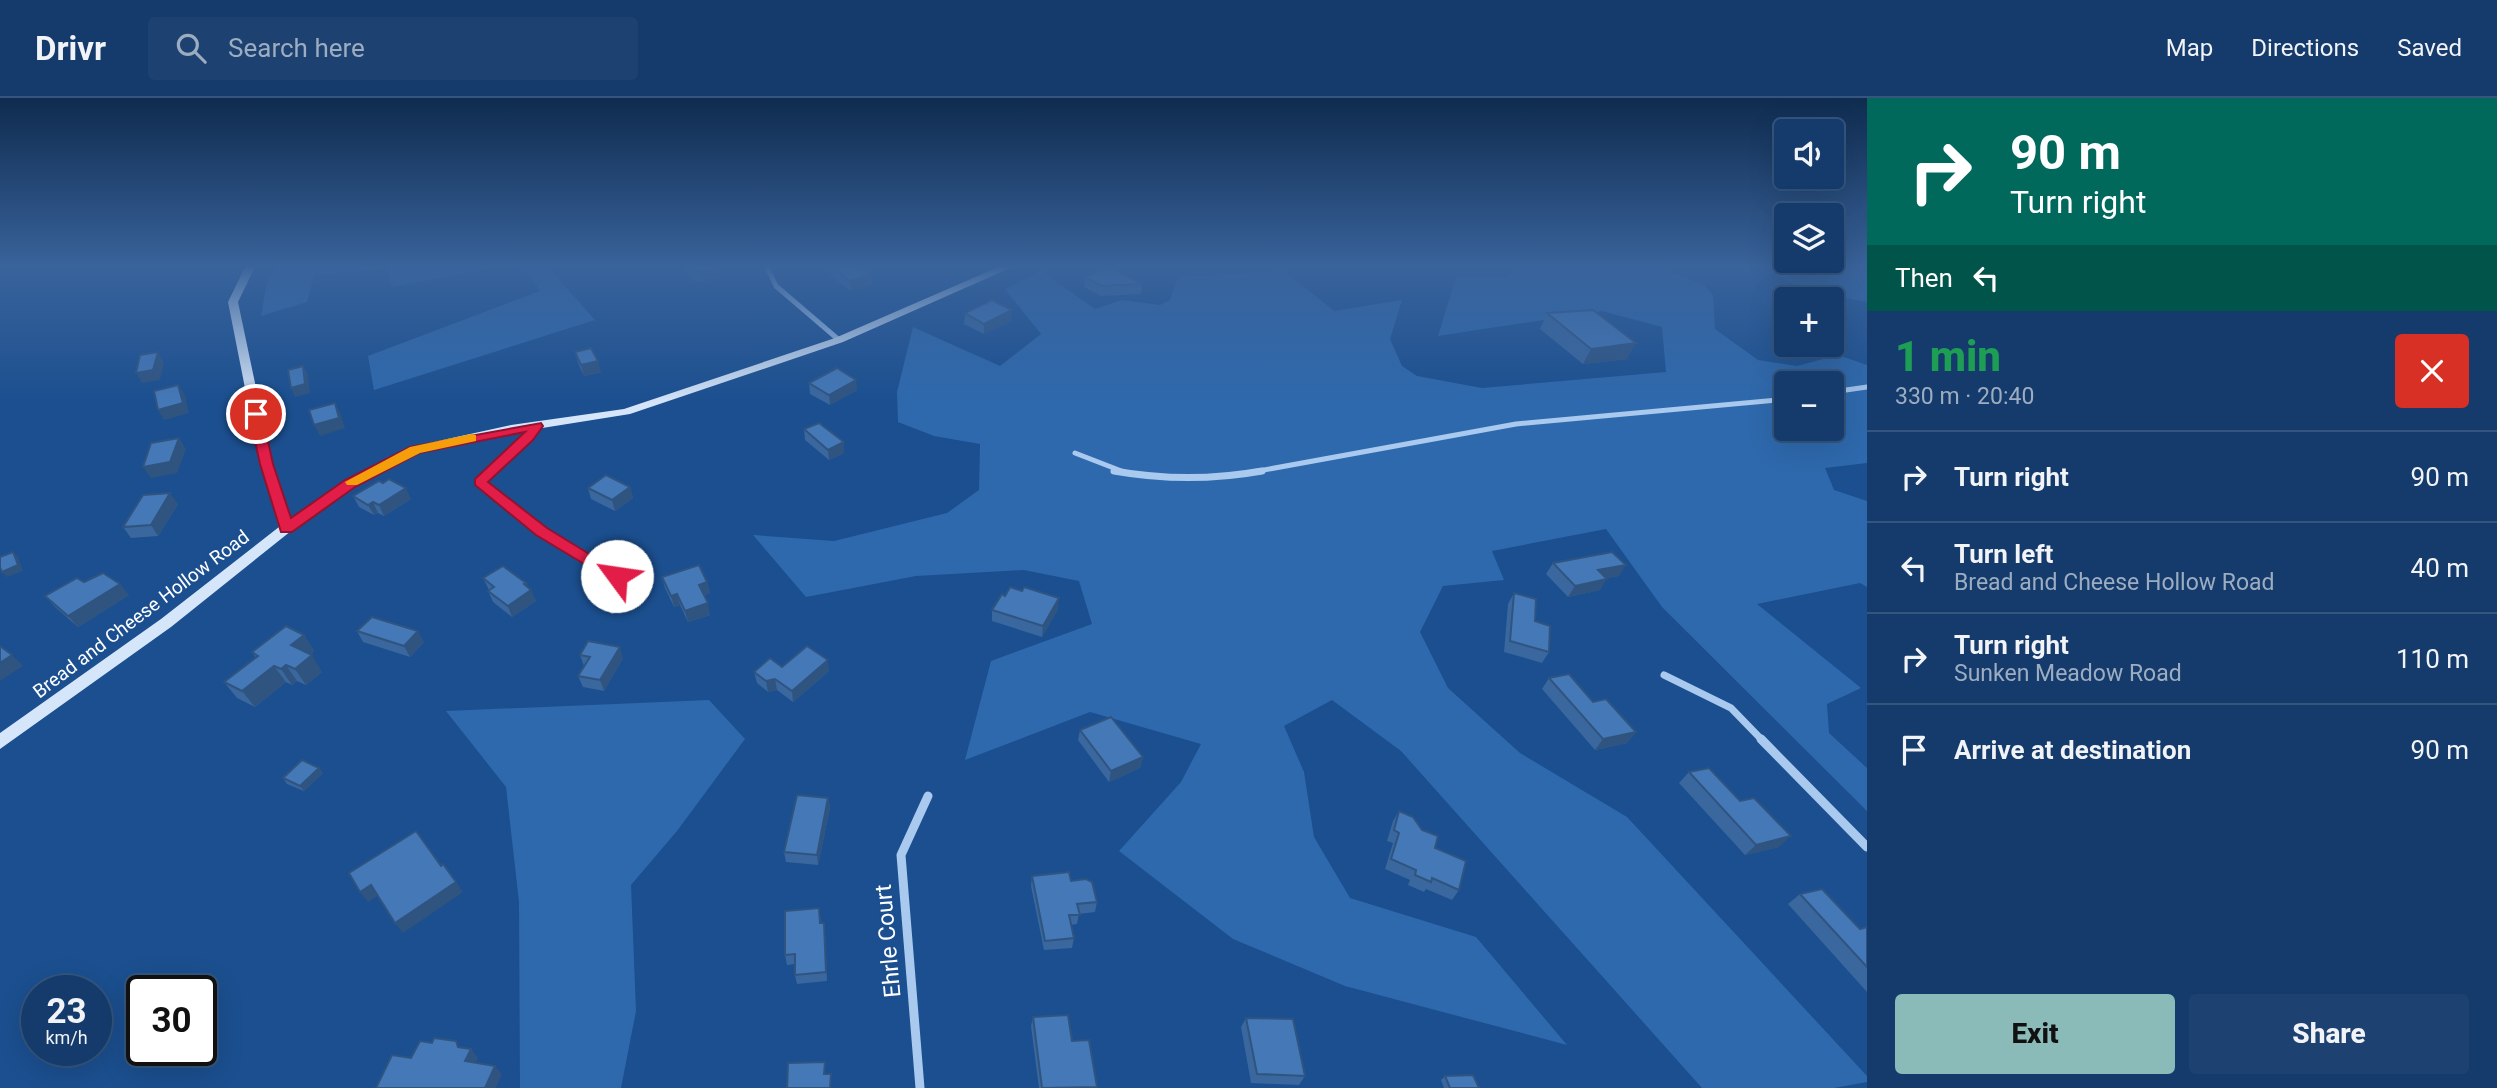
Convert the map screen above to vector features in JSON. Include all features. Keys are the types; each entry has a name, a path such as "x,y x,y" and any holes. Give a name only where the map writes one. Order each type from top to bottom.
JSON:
{"main road":[{"path":"235,311 267,464 286,528"},
{"name":"Bread and Cheese Hollow Road","path":"0,742 166,623 286,528 350,484 415,450 536,426 626,412 839,340 905,311"}],"street":[{"path":"805,311 839,340"},
{"path":"1844,390 1867,387"},
{"path":"1075,453 1115,471 1166,479 1223,478 1516,424 1774,400"},
{"path":"536,426 529,437 480,482 541,531 617,576 640,590 632,605 612,610 602,603 617,576"},
{"path":"1664,675 1731,708 1867,847"},
{"name":"Ehrle Court","path":"920,1088 901,855 928,796"}],"shaded area":[{"path":"262,311 277,311 261,316"},
{"path":"487,311 587,311 595,320 374,390 368,356"},
{"path":"1023,311 1399,311 1390,339 1402,366 1417,376 1482,388 1666,372 1662,327 1603,311 1714,311 1715,329 1758,360 1797,366 1831,357 1844,357 1867,365 1867,463 1825,468 1834,490 1867,501 1867,587 1860,583 1757,604 1861,688 1827,704 1829,733 1867,768 1867,811 1662,607 1606,529 1492,551 1504,580 1443,586 1420,632 1448,688 1520,753 1627,817 1867,1076 1867,1082 1834,1088 1702,1088 1401,751 1332,700 1284,726 1304,772 1314,837 1350,898 1476,937 1567,1045 1345,986 1233,939 1119,851 1181,782 1201,744 1090,712 965,760 991,661 1092,624 1079,581 1024,570 916,576 806,597 753,535 834,541 947,513 979,490 980,444 934,436 898,422 897,392 913,327 1000,366 1041,334"},
{"path":"1446,311 1601,311 1438,336"},
{"path":"709,700 745,739 677,831 631,885 636,1011 621,1088 520,1088 519,902 506,787 446,711"}],"building":[{"path":"969,311 1010,311 984,324 965,313"},
{"path":"1595,311 1636,343 1591,349 1547,313"},
{"path":"591,348 598,361 581,365 575,352"},
{"path":"158,352 153,370 136,373 140,355"},
{"path":"303,366 305,384 291,388 288,370"},
{"path":"837,368 856,380 829,395 809,383"},
{"path":"178,385 183,403 158,410 154,391"},
{"path":"335,403 339,418 314,425 309,410"},
{"path":"819,423 844,442 828,450 804,429"},
{"path":"179,438 170,462 143,467 151,443"},
{"path":"606,475 630,487 612,500 588,488"},
{"path":"389,479 406,488 379,505 373,502 368,505 353,496 379,481 383,483"},
{"path":"170,493 151,525 123,527 143,495"},
{"path":"13,552 18,565 2,572 0,557"},
{"path":"1612,552 1626,565 1598,570 1607,579 1575,586 1553,563"},
{"path":"699,565 707,582 699,585 708,603 685,611 677,594 671,596 662,577"},
{"path":"503,566 531,590 508,606 488,591 494,587 483,578"},
{"path":"103,573 120,584 68,616 45,596 77,578 84,582"},
{"path":"1010,587 1022,591 1024,587 1059,598 1043,626 992,610"},
{"path":"1514,593 1536,599 1535,621 1550,626 1549,652 1510,641"},
{"path":"372,617 418,631 404,646 357,631"},
{"path":"286,626 304,635 291,645 312,655 295,669 286,665 281,669 274,666 242,691 224,682 258,656 252,652"},
{"path":"588,641 620,647 600,680 578,676 590,657 580,655"},
{"path":"0,646 12,655 0,663"},
{"path":"807,646 828,660 792,691 775,679 766,681 754,672 770,658 782,667"},
{"path":"1569,674 1593,702 1606,699 1636,732 1603,739 1549,678"},
{"path":"1111,717 1143,757 1111,771 1080,730"},
{"path":"302,760 319,768 300,786 283,778"},
{"path":"1709,768 1740,801 1754,798 1791,836 1756,845 1689,772"},
{"path":"797,795 828,798 817,855 784,852"},
{"path":"1399,811 1413,817 1422,830 1438,836 1435,848 1466,861 1459,890 1432,878 1431,882 1415,875 1416,870 1391,859 1399,833 1394,830"},
{"path":"416,831 456,882 395,923 371,885 360,892 349,873"},
{"path":"1069,872 1071,881 1086,879 1092,882 1097,902 1077,904 1080,915 1069,915 1074,938 1045,941 1032,876"},
{"path":"1822,889 1860,929 1867,927 1867,967 1800,894"},
{"path":"819,908 820,923 824,923 826,972 795,975 795,954 785,955 785,911"},
{"path":"1068,1015 1072,1041 1089,1040 1097,1087 1042,1088 1033,1017"},
{"path":"1246,1018 1293,1019 1305,1076 1257,1074"},
{"path":"434,1038 456,1041 458,1047 471,1049 465,1061 495,1066 485,1088 376,1088 392,1055 411,1058 420,1041 432,1043"},
{"path":"825,1062 824,1074 831,1074 830,1088 787,1088 788,1063"},
{"path":"1473,1075 1479,1088 1450,1088 1445,1076"}],"slow traffic":[{"path":"352,482 415,450 471,438"}],"route":[{"path":"256,414 286,528 350,484 415,450 536,426 529,437 480,482 541,531 617,576"}]}
